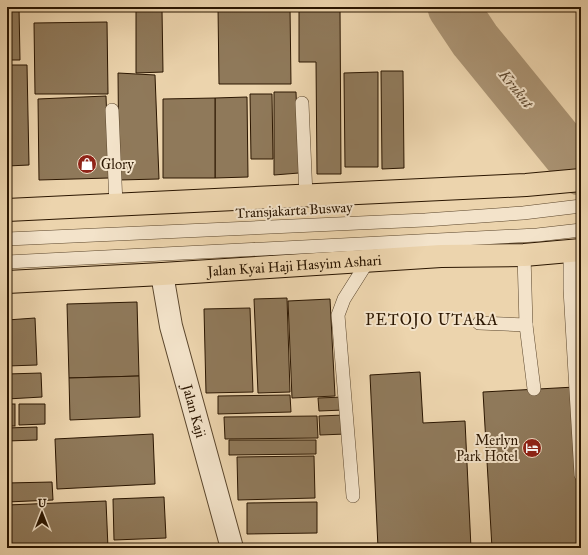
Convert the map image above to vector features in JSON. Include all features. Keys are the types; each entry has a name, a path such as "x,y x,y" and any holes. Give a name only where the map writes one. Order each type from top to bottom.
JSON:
{"main road":[{"path":"7,210 526,185 576,180"},
{"name":"Jalan Kyai Haji Hasyim Ashari","path":"7,282 162,274 441,256 524,255 576,250"}],"street":[{"name":"Jalan Kaji","path":"162,274 171,326 232,548"}],"lane":[{"path":"302,103 306,196"},
{"path":"112,110 116,205"},
{"name":"Transjakarta Busway","path":"7,239 425,220 523,213 581,206"},
{"path":"7,262 537,236 581,230"},
{"path":"576,250 570,289 581,475"},
{"path":"524,255 526,325 534,389"},
{"path":"353,496 338,315 344,299 368,261"},
{"path":"479,323 526,325"}],"building":[{"path":"7,7 19,7 20,60 7,60"},
{"path":"218,7 290,7 291,84 219,84"},
{"path":"299,7 340,7 341,174 317,174 316,62 299,62"},
{"path":"556,7 581,7 581,8 556,10"},
{"path":"136,10 162,10 163,72 136,73"},
{"path":"107,22 108,94 35,94 34,23"},
{"path":"7,65 27,65 29,165 7,166"},
{"path":"381,71 403,71 404,168 382,169"},
{"path":"378,72 378,167 345,167 344,73"},
{"path":"118,73 155,75 159,179 119,180"},
{"path":"274,92 296,92 299,173 274,175"},
{"path":"250,94 272,94 273,159 251,159"},
{"path":"106,96 109,178 39,180 38,99"},
{"path":"247,97 248,177 215,178 215,98"},
{"path":"215,98 215,178 163,178 163,99"},
{"path":"287,298 290,392 258,393 254,299"},
{"path":"330,299 335,396 292,398 288,301"},
{"path":"137,302 139,376 69,378 67,304"},
{"path":"250,308 253,392 206,393 204,309"},
{"path":"35,318 37,365 7,366 7,320"},
{"name":"Merlyn Park Hotel","path":"420,372 423,423 465,421 471,548 378,548 370,375"},
{"path":"41,373 42,397 7,399 7,374"},
{"path":"139,376 140,417 70,420 69,378"},
{"name":"Merlyn Park Hotel","path":"575,387 581,504 581,548 492,548 483,392"},
{"path":"290,395 291,412 218,414 218,396"},
{"path":"344,397 344,410 319,411 318,398"},
{"path":"7,404 15,404 15,426 7,426"},
{"path":"19,404 45,404 45,424 19,425"},
{"path":"345,415 346,434 320,435 319,416"},
{"path":"317,416 318,438 225,439 224,417"},
{"path":"37,427 37,440 7,441 7,428"},
{"path":"153,434 155,484 57,489 55,439"},
{"path":"229,440 316,440 316,454 229,455"},
{"path":"314,456 315,498 238,500 237,457"},
{"path":"52,482 53,500 7,502 7,483"},
{"path":"164,497 166,538 114,540 113,499"},
{"path":"106,501 108,548 7,548 7,505"},
{"path":"317,502 317,533 247,534 247,503"}],"waterway":[{"name":"Krukut","path":"453,7 475,40 581,170"}],"place":[{"name":"Glory","path":"87,164"},
{"name":"Merlyn Park Hotel","path":"532,448"}],"district":[{"name":"PETOJO UTARA","path":"432,319"}]}
